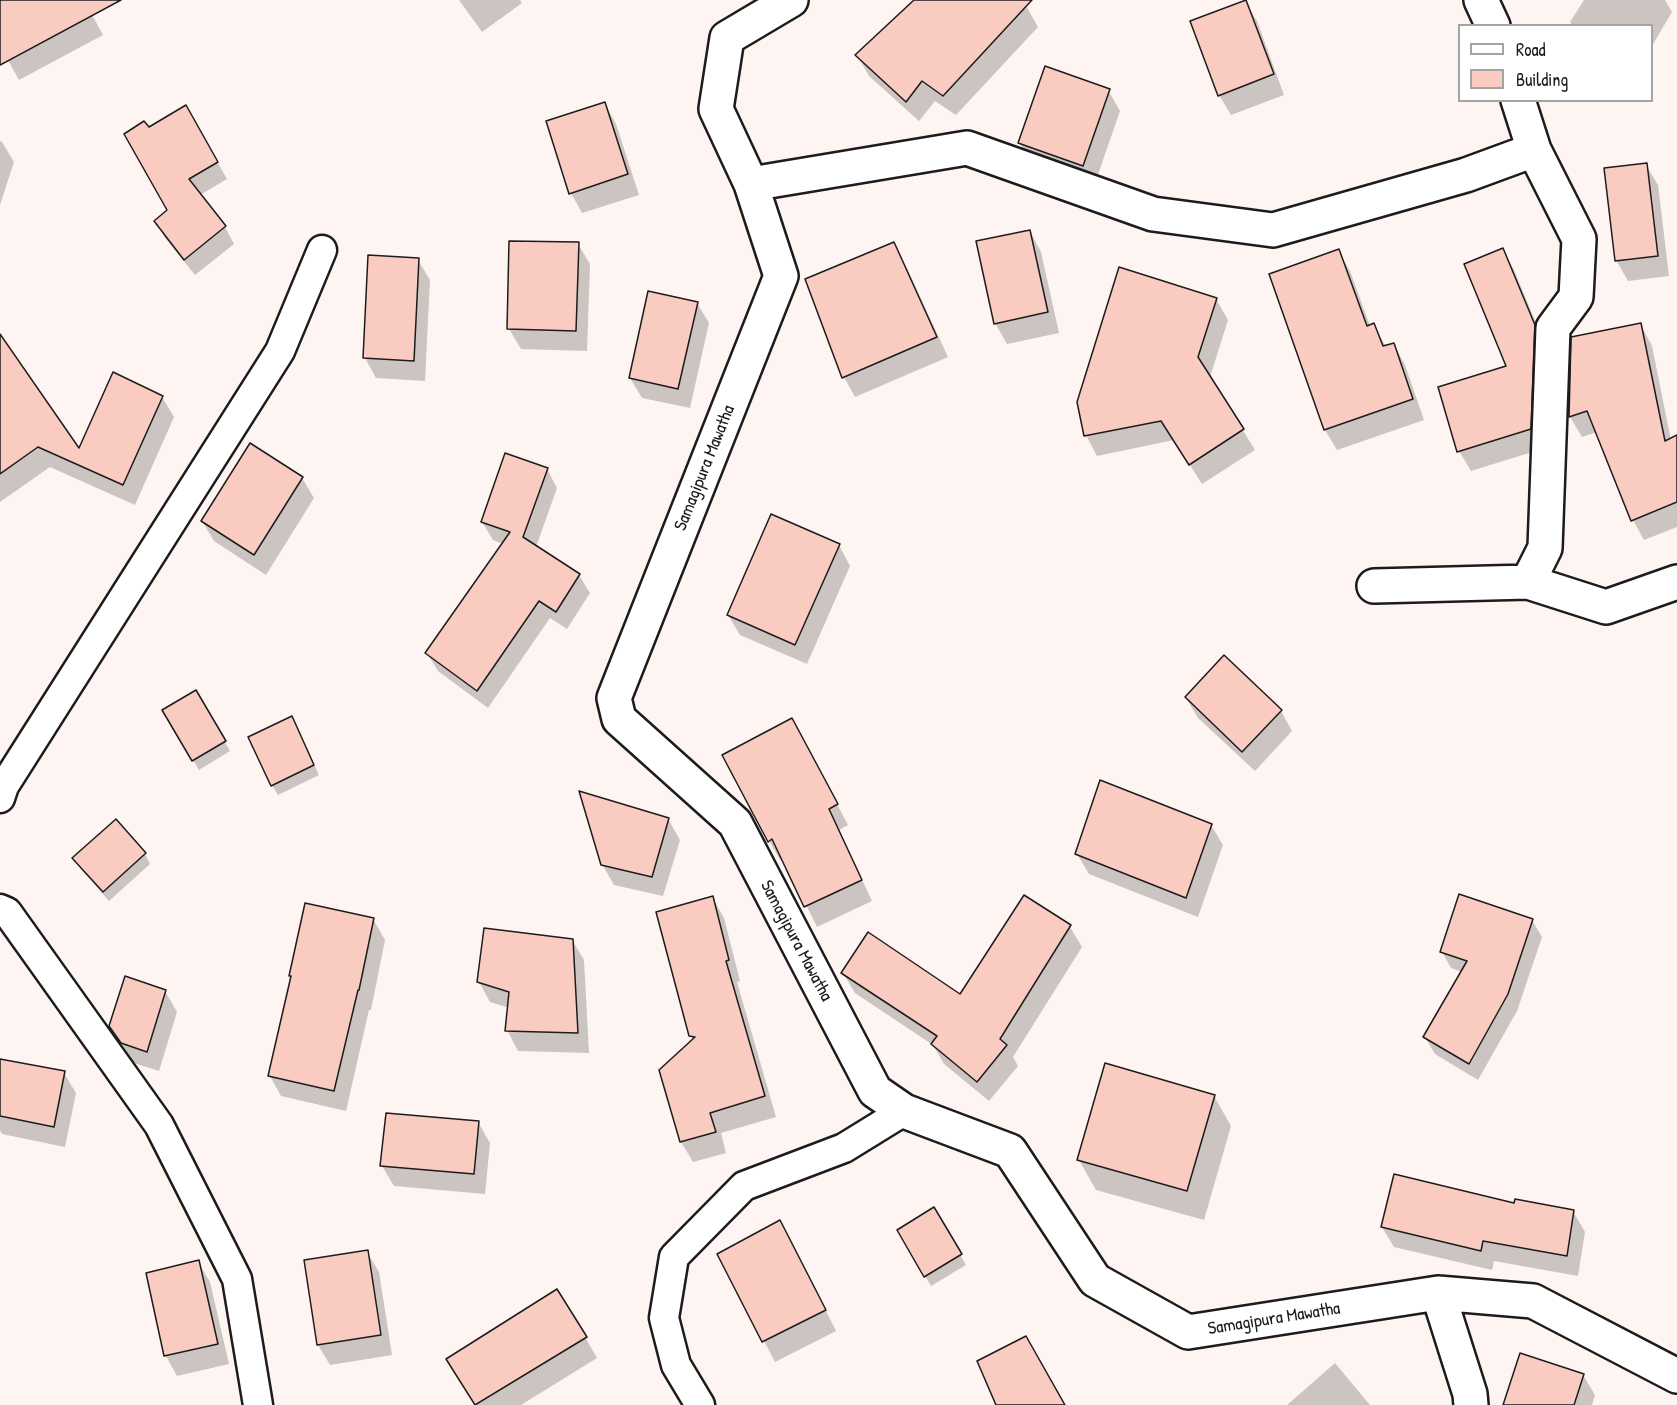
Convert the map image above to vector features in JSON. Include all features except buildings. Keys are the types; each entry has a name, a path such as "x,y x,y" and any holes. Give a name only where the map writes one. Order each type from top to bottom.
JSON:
{"street":[{"name":"Samagipura Mawatha","path":"791,0 727,38 716,109 751,184 781,276 614,698 619,719 735,823 875,1091 904,1111 1010,1151 1095,1280 1188,1332 1438,1293 1533,1301 1677,1376"},
{"path":"1480,0 1492,24"},
{"path":"1519,102 1534,150 1579,239 1576,297 1553,328 1545,548 1528,582"},
{"path":"751,184 967,148 1153,214 1273,230 1466,176 1534,150"},
{"path":"1374,586 1528,582 1606,607 1677,582"},
{"path":"1438,1293 1470,1394 1471,1405"}],"lane":[{"path":"0,798 4,786 280,351 322,250"},
{"path":"0,909 8,912 159,1125 237,1279 258,1405"},
{"path":"700,1405 676,1365 664,1318 674,1257 744,1186 844,1148 904,1111"}]}
